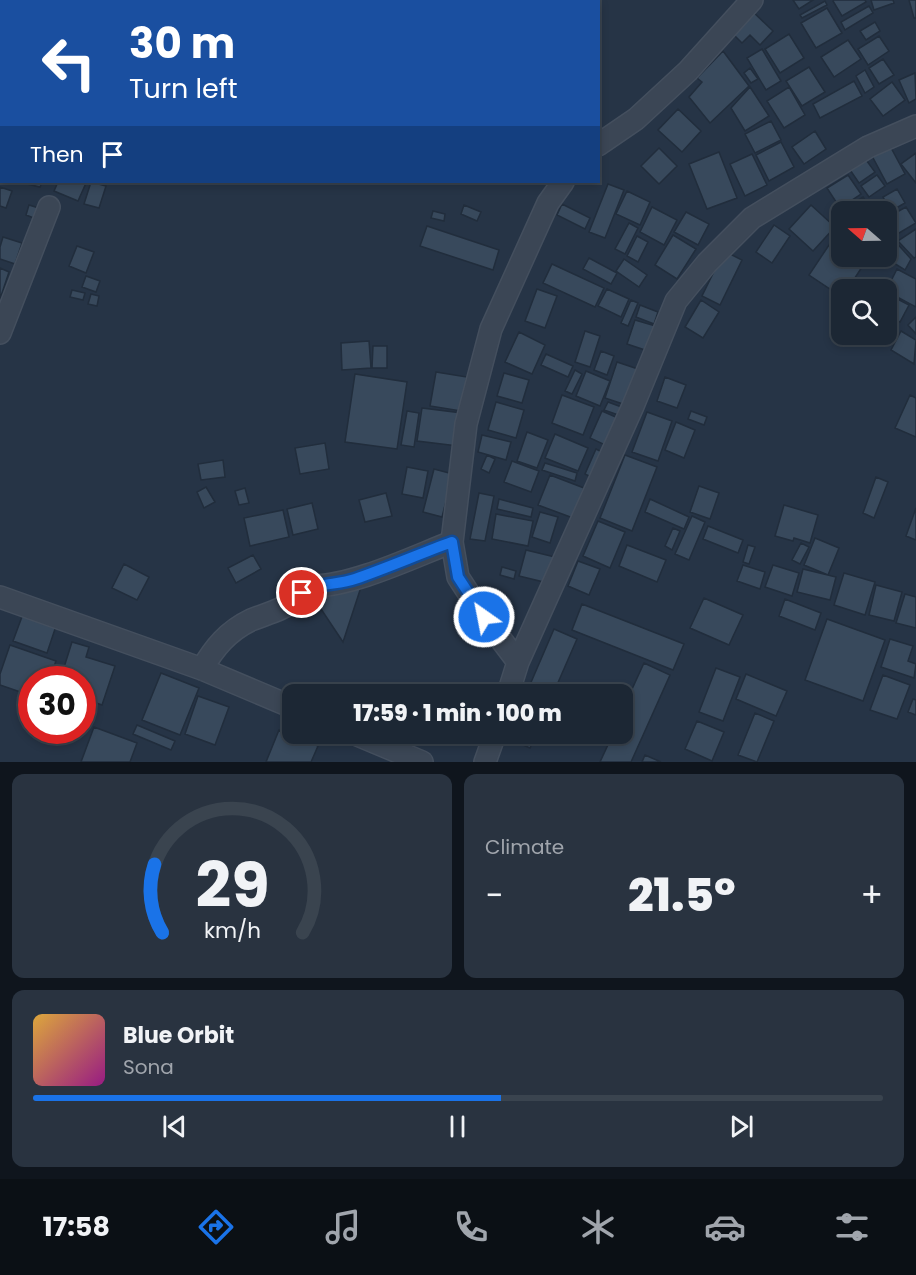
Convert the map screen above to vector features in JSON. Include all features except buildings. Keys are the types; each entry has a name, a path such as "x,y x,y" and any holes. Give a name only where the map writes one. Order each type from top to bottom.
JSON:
{"street":[{"path":"600,143 636,119 688,71 752,0"},
{"path":"510,684 518,662 633,406 676,301 707,263 752,218 868,147 916,126"},
{"path":"518,662 484,617 458,577 452,542 466,424 491,329 548,203 561,183"},
{"path":"0,333 49,207"},
{"path":"202,669 228,633 250,620 275,611 293,601 311,586 324,586 354,579 452,542"},
{"path":"0,597 202,669 282,703"},
{"path":"379,744 422,762"},
{"path":"485,762 491,744"}],"route":[{"path":"302,593 311,586 324,586 354,579 452,542 458,577 484,617"}]}
